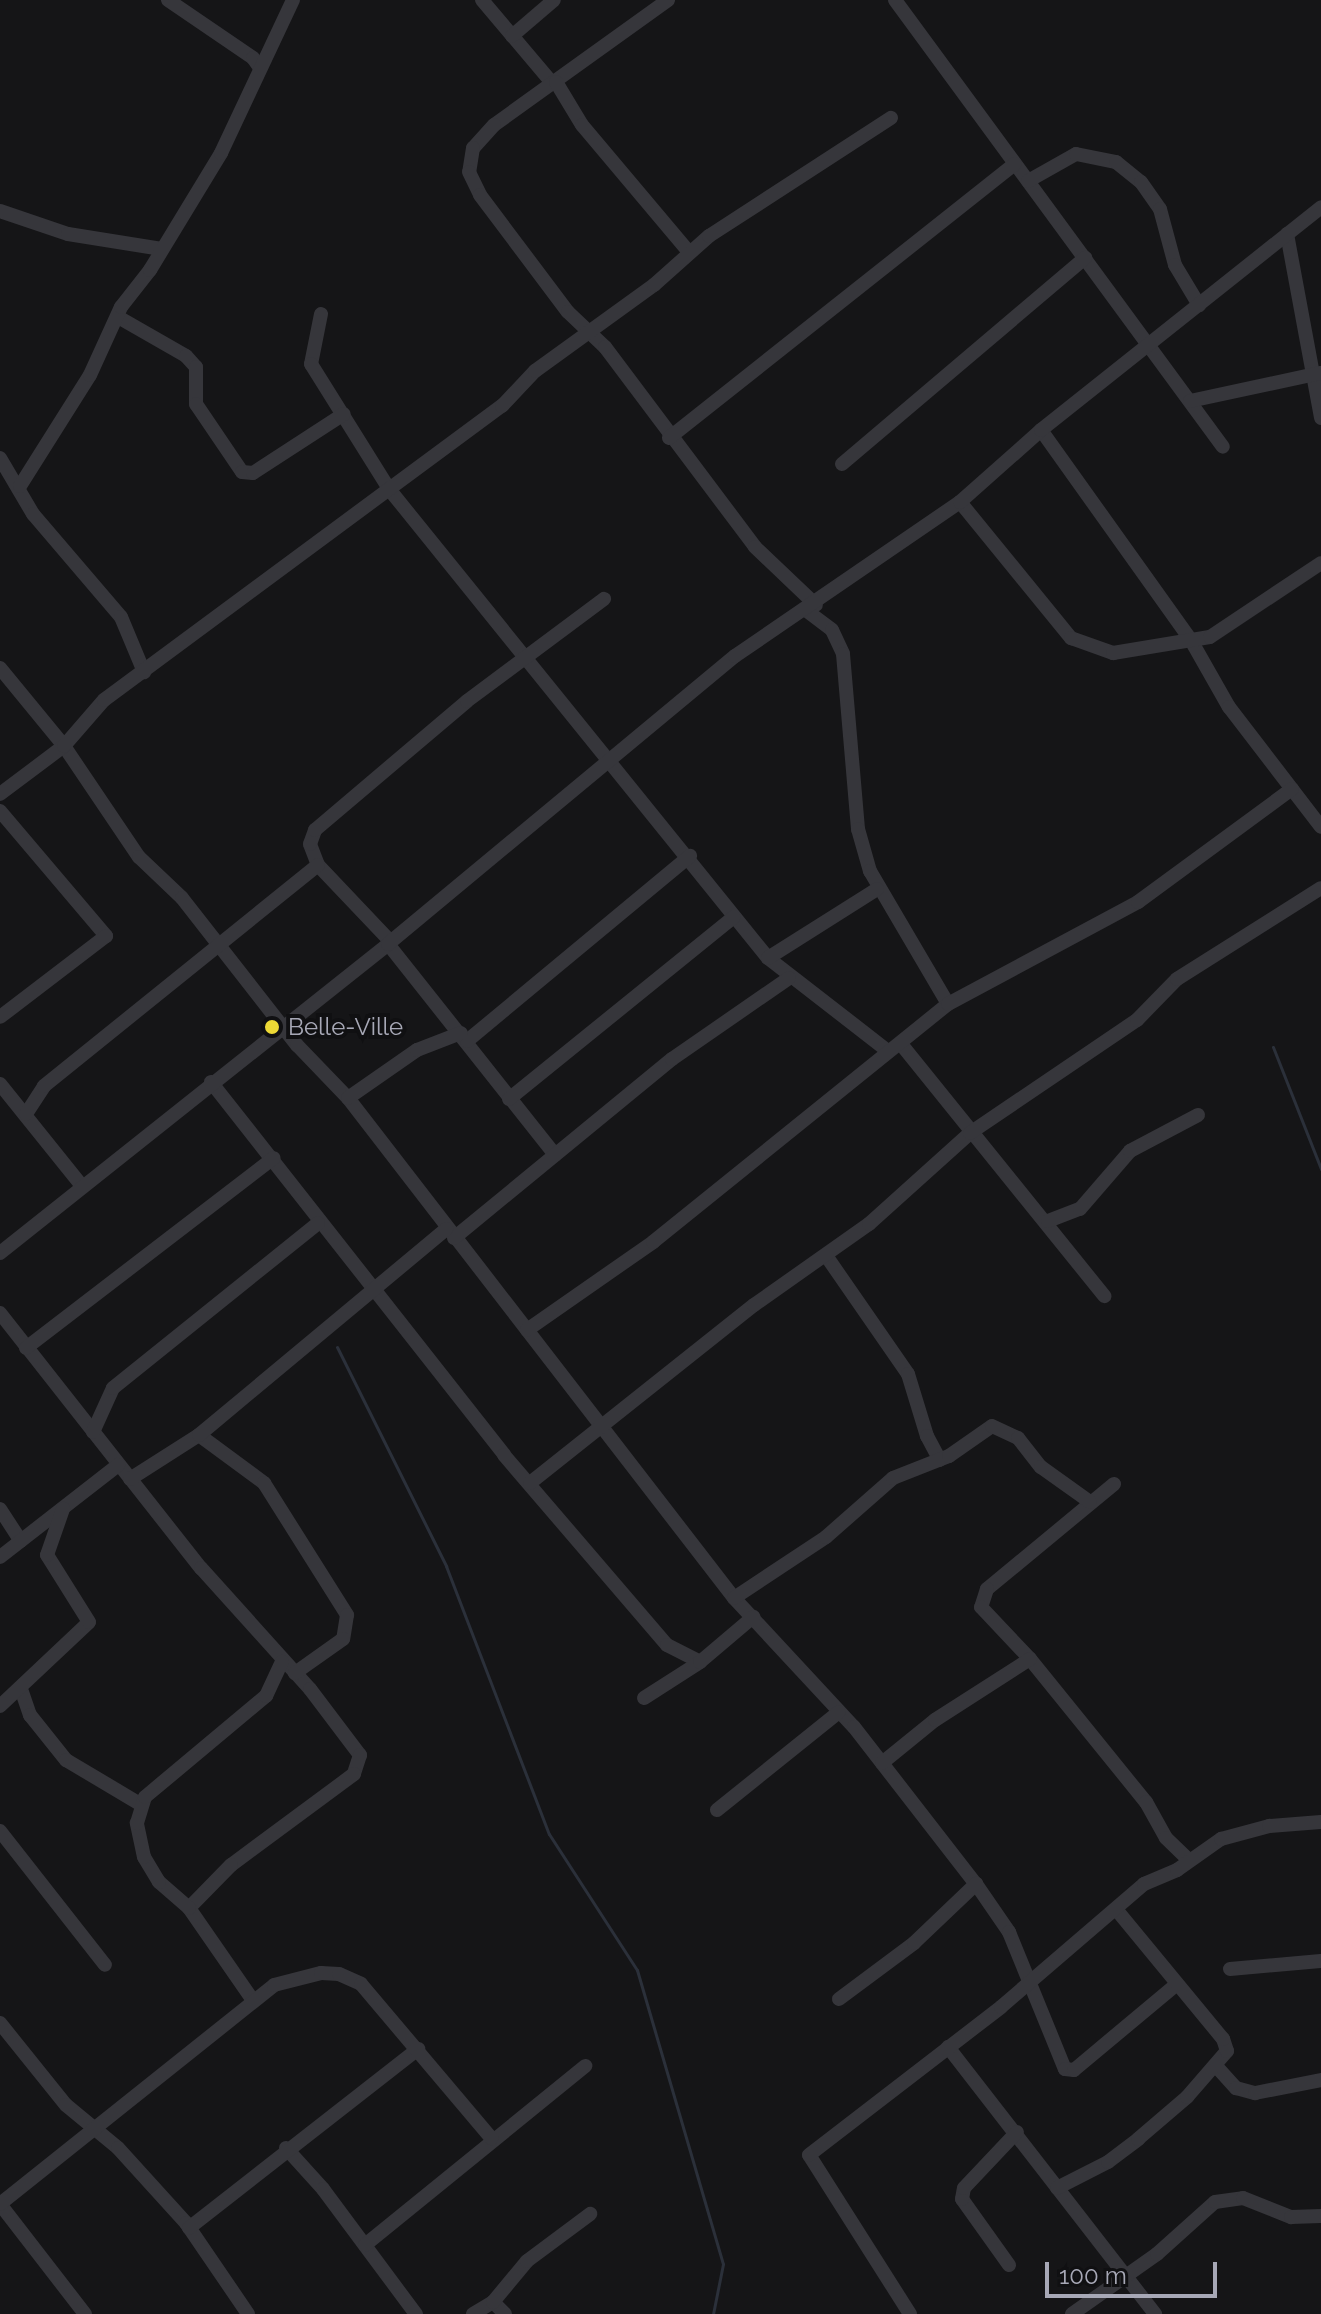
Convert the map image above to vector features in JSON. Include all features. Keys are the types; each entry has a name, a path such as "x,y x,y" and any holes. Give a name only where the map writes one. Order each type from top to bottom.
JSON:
{"street":[{"path":"168,0 253,58 260,68"},
{"path":"20,486 90,375 118,317 235,129 293,0"},
{"path":"482,0 554,83 582,125 688,251"},
{"path":"512,36 554,0"},
{"path":"668,0 494,125 473,148 469,172 480,195 589,332 605,347 669,438 755,547 832,630 843,654 858,829 877,889 948,1004"},
{"path":"895,0 1223,447"},
{"path":"0,794 64,746 104,700 502,406 535,371 654,285 688,251 891,118"},
{"path":"1028,181 1076,154 1116,162 1141,182 1160,209 1175,265 1199,305"},
{"path":"669,438 1015,164"},
{"path":"0,1253 281,1024 389,943 735,656 812,608 960,502 1041,430 1321,207"},
{"path":"0,211 68,234 162,249"},
{"path":"1287,234 1317,374 1321,418"},
{"path":"842,464 1085,258"},
{"path":"321,314 311,364 389,489 690,856 768,958 789,978 895,1048 1048,1221 1104,1296"},
{"path":"118,317 186,356 196,367 196,404 242,472 253,473 344,414"},
{"path":"1190,401 1317,374"},
{"path":"1041,430 1192,642 1229,707 1321,827"},
{"path":"0,458 20,486 33,514 121,617 144,672"},
{"path":"960,502 1071,638 1113,653 1163,641 1192,642 1231,627 1321,563"},
{"path":"555,1155 389,943 318,865 310,844 323,818 467,701 527,661 604,599"},
{"path":"0,668 64,746 139,857 222,945 281,1024 348,1098 450,1234 605,1426 734,1598 839,1712 976,1884 1009,1932 1065,2069 1074,2070 1177,1984"},
{"path":"527,1330 653,1242 948,1004 1138,902 1292,789"},
{"path":"0,811 106,936 0,1017"},
{"path":"348,1098 417,1050 464,1037 690,856"},
{"path":"26,1114 44,1086 318,865"},
{"path":"530,1483 754,1305 827,1257 970,1133 1137,1020 1177,979 1321,888"},
{"path":"768,958 877,889"},
{"path":"509,1099 734,917"},
{"path":"130,1479 199,1435 373,1287 555,1155 672,1059 789,978"},
{"path":"211,1082 274,1158 318,1223 530,1483 667,1645 700,1662"},
{"path":"0,1084 82,1186"},
{"path":"1048,1221 1080,1209 1130,1151 1198,1115"},
{"path":"26,1348 274,1158"},
{"path":"93,1432 113,1388 123,1378 318,1223"},
{"path":"827,1257 908,1374 940,1460"},
{"path":"0,1313 118,1465 295,1673 360,1755 360,1767 231,1865 189,1908"},
{"path":"734,1598 826,1537 893,1478 940,1460 992,1426 1004,1428 1041,1467 1090,1502"},
{"path":"199,1435 264,1483 347,1615 343,1639 295,1673"},
{"path":"0,1557 118,1465"},
{"path":"1114,1484 981,1595 981,1607 1030,1659 1146,1802 1166,1838 1188,1859"},
{"path":"0,1509 21,1541"},
{"path":"0,1706 89,1622 47,1555 63,1509"},
{"path":"644,1698 700,1662 753,1617"},
{"path":"882,1763 935,1720 1030,1659"},
{"path":"252,1999 189,1908 170,1895 144,1857 137,1823 140,1804 266,1696 282,1661"},
{"path":"21,1689 30,1715 66,1760 140,1804"},
{"path":"717,1810 839,1712"},
{"path":"910,2314 809,2155 1031,1981 1144,1884 1244,1831 1321,1822"},
{"path":"0,1831 105,1965"},
{"path":"839,1999 914,1943 976,1884"},
{"path":"1057,2188 1128,2147 1216,2066 1227,2045 1116,1909"},
{"path":"1230,1969 1321,1961"},
{"path":"85,2314 0,2204 252,1999 302,1976 339,1974 372,1993 491,2138"},
{"path":"0,2023 66,2105 118,2148 189,2228 248,2314"},
{"path":"948,2047 1017,2132 1121,2277 1155,2314"},
{"path":"189,2228 286,2148 418,2049"},
{"path":"365,2245 491,2138 585,2066"},
{"path":"1216,2066 1236,2088 1255,2093 1321,2080"},
{"path":"1009,2265 962,2199 964,2188 1017,2132"},
{"path":"286,2148 416,2314"},
{"path":"1072,2314 1157,2254 1215,2202 1232,2197 1291,2217 1321,2216"},
{"path":"473,2314 493,2302 517,2270 590,2214"},
{"path":"63,2314 75,2302"},
{"path":"493,2302 505,2314"}],"waterway":[{"path":"1273,1047 1321,1169"},
{"path":"337,1347 446,1566 549,1834 637,1970 723,2264 713,2314"}],"place":[{"name":"Belle-Ville","path":"272,1027"}]}
